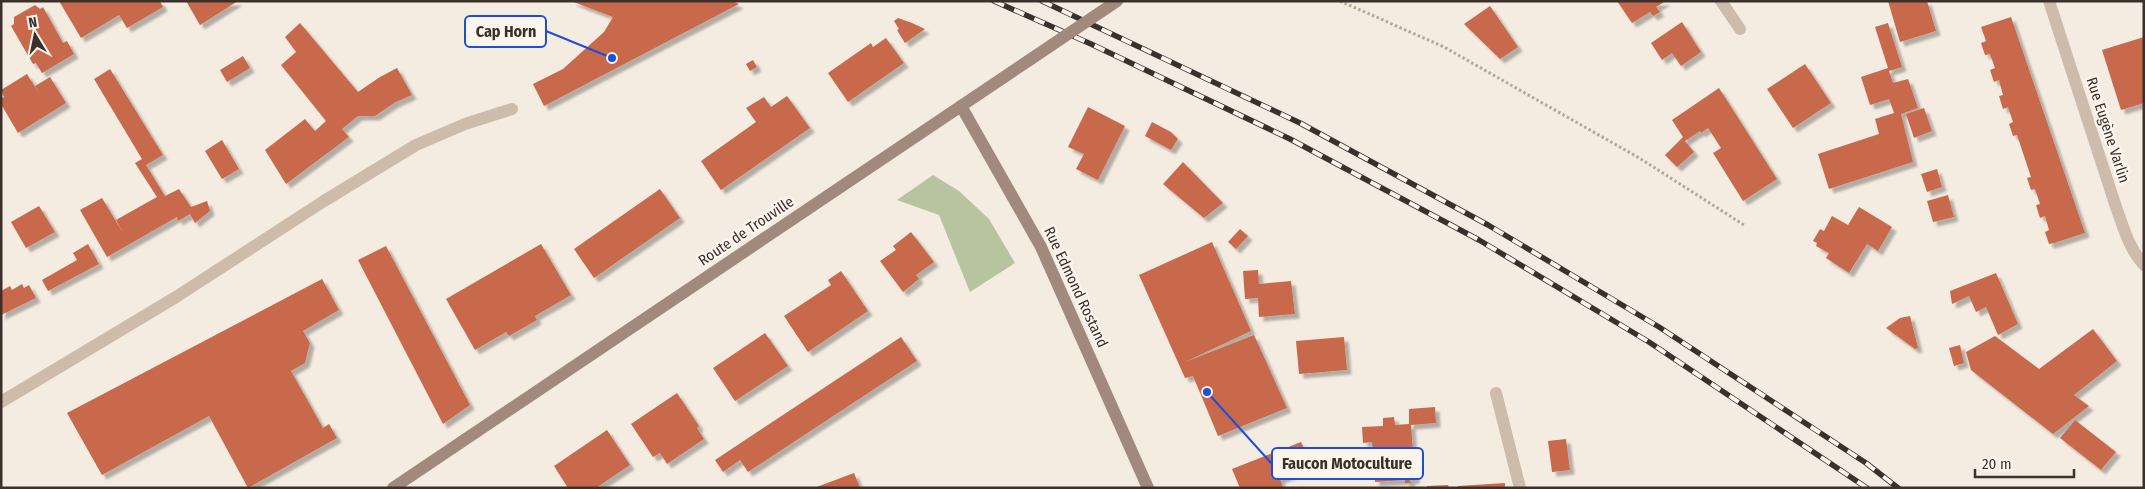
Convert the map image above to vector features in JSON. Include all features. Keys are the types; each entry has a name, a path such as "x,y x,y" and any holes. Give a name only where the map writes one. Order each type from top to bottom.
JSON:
{"main road":[{"name":"Route de Trouville","path":"393,488 1117,1"},
{"name":"Rue Edmond Rostand","path":"962,106 1041,246 1148,488"}],"street":[{"path":"1721,1 1740,29"},
{"name":"Rue Eugène Varlin","path":"2049,1 2116,207 2128,240 2138,259 2144,265"},
{"path":"1,402 176,296 416,145 465,124 512,109"},
{"path":"1496,394 1520,488"}],"path":[{"path":"1340,1 1444,47 1641,159 1744,225"}],"green space":[{"path":"933,175 959,191 989,219 1015,263 970,292 939,215 897,200"}],"building":[{"path":"59,1 160,1 163,7 127,28 119,15 81,38"},
{"path":"186,1 238,1 200,25"},
{"path":"571,1 732,1 739,4 544,106 533,84 563,69 604,32 613,17"},
{"path":"1617,1 1666,1 1656,7 1660,12 1653,16 1650,12 1632,23"},
{"path":"1888,1 1927,1 1936,31 1900,42"},
{"path":"35,5 40,9 43,7 63,43 67,41 74,54 42,73 36,63 33,64 11,26 14,24 14,17"},
{"path":"1490,6 1518,47 1500,59 1464,24"},
{"path":"2011,17 2085,233 2049,244 2045,232 2049,230 2045,216 2040,218 2036,205 2040,204 2035,189 2031,190 2027,178 2031,177 2017,135 2013,136 2009,124 2013,122 2008,107 2003,109 1999,96 2003,95 1999,80 1994,82 1990,70 1995,68 1990,54 1985,55 1981,43 1986,41 1981,27"},
{"path":"898,18 925,29 905,43 894,21"},
{"path":"1682,22 1701,52 1681,66 1672,53 1662,60 1651,43"},
{"path":"300,23 358,92 397,68 412,95 394,103 375,116 358,116 342,129 349,137 286,184 265,150 305,119 315,131 326,121 281,65 296,52 285,37"},
{"path":"1888,23 1902,67 1889,71 1893,83 1908,79 1918,108 1901,114 1913,162 1829,189 1818,154 1879,134 1875,119 1894,113 1889,99 1870,105 1861,77 1888,68 1875,27"},
{"path":"2144,37 2144,103 2121,110 2102,50"},
{"path":"886,38 904,63 848,102 828,73 871,43 873,47"},
{"path":"243,56 250,68 227,82 220,70"},
{"path":"753,60 757,67 750,71 746,64"},
{"path":"1805,64 1831,103 1793,128 1767,89"},
{"path":"110,69 163,155 146,165 165,196 179,189 191,207 207,201 210,211 195,223 190,214 178,221 177,217 107,257 80,210 102,198 123,233 116,220 157,197 135,163 142,159 94,79"},
{"path":"27,74 39,93 35,86 50,77 66,103 18,133 1,104 1,99 4,97 1,90"},
{"path":"1719,88 1777,179 1743,201 1713,153 1721,148 1708,128 1685,141 1694,152 1677,167 1665,155 1683,137 1672,120"},
{"path":"787,96 810,128 721,190 701,161 756,122 746,108 764,97 771,107"},
{"path":"1088,107 1125,126 1098,180 1076,169 1084,154 1068,147"},
{"path":"1924,108 1932,131 1914,138 1906,114"},
{"path":"1152,122 1171,132 1178,139 1171,150 1145,136"},
{"path":"222,140 239,169 222,179 205,151"},
{"path":"1183,162 1223,203 1204,218 1163,184"},
{"path":"1937,169 1942,187 1927,192 1921,174"},
{"path":"660,189 680,218 594,278 574,249"},
{"path":"1948,195 1954,217 1933,222 1927,201"},
{"path":"39,206 55,232 26,248 11,222"},
{"path":"1859,207 1892,227 1878,251 1867,244 1849,273 1826,258 1829,253 1816,246 1817,243 1813,241 1820,229 1824,231 1832,216 1848,225"},
{"path":"1240,229 1248,236 1236,249 1228,242"},
{"path":"911,232 934,262 916,275 919,279 903,292 880,261 896,250 893,246"},
{"path":"1212,242 1251,331 1185,362 1254,335 1287,408 1218,436 1193,376 1185,378 1139,275"},
{"path":"88,244 99,264 48,291 42,280 77,260 73,253"},
{"path":"541,244 571,295 535,316 537,320 509,336 506,332 475,350 446,299"},
{"path":"386,246 470,405 443,424 358,260"},
{"path":"1258,270 1259,284 1291,281 1295,314 1259,317 1258,298 1245,299 1243,271"},
{"path":"841,271 868,311 808,352 784,316 831,285 828,280"},
{"path":"1996,273 2018,324 1998,335 1986,307 1976,312 1969,296 1952,304 1950,291"},
{"path":"322,279 339,310 303,331 310,343 305,363 291,371 323,428 329,424 337,438 248,488 209,416 102,475 67,413"},
{"path":"22,284 24,288 29,285 36,298 1,315 1,291 10,286 12,290"},
{"path":"1910,316 1918,348 1915,349 1886,328 1900,318"},
{"path":"2093,329 2117,361 2074,395 2089,406 2053,434 1971,370 1966,352 1995,336 2039,369"},
{"path":"765,333 788,366 735,401 713,368"},
{"path":"901,337 917,361 748,472 740,460 723,472 715,460"},
{"path":"1344,337 1347,370 1299,374 1296,341"},
{"path":"1960,345 1964,363 1954,366 1949,348"},
{"path":"677,393 699,426 697,428 704,439 667,464 660,453 653,457 631,424"},
{"path":"1435,407 1436,423 1411,425 1415,479 1410,480 1411,483 1405,483 1405,480 1375,482 1372,442 1363,443 1362,427 1383,426 1383,418 1394,417 1395,425 1409,424 1409,409"},
{"path":"2075,420 2116,452 2101,470 2060,438"},
{"path":"607,430 630,465 596,488 568,488 554,466"},
{"path":"1566,439 1570,470 1552,472 1548,441"},
{"path":"1301,442 1313,466 1280,479 1283,488 1240,488 1232,469"},
{"path":"854,473 860,488 814,488"},
{"path":"1505,483 1505,488 1458,488 1458,486"},
{"path":"1448,485 1449,488 1427,488 1427,486"}],"railway":[{"path":"994,1 1091,44 1290,139 1479,240 1649,342 1867,488"},
{"path":"1042,1 1300,123 1488,225 1659,327 1866,463 1898,488"}],"place":[{"name":"Cap Horn","path":"612,58"},
{"name":"Faucon Motoculture","path":"1207,392"}]}
